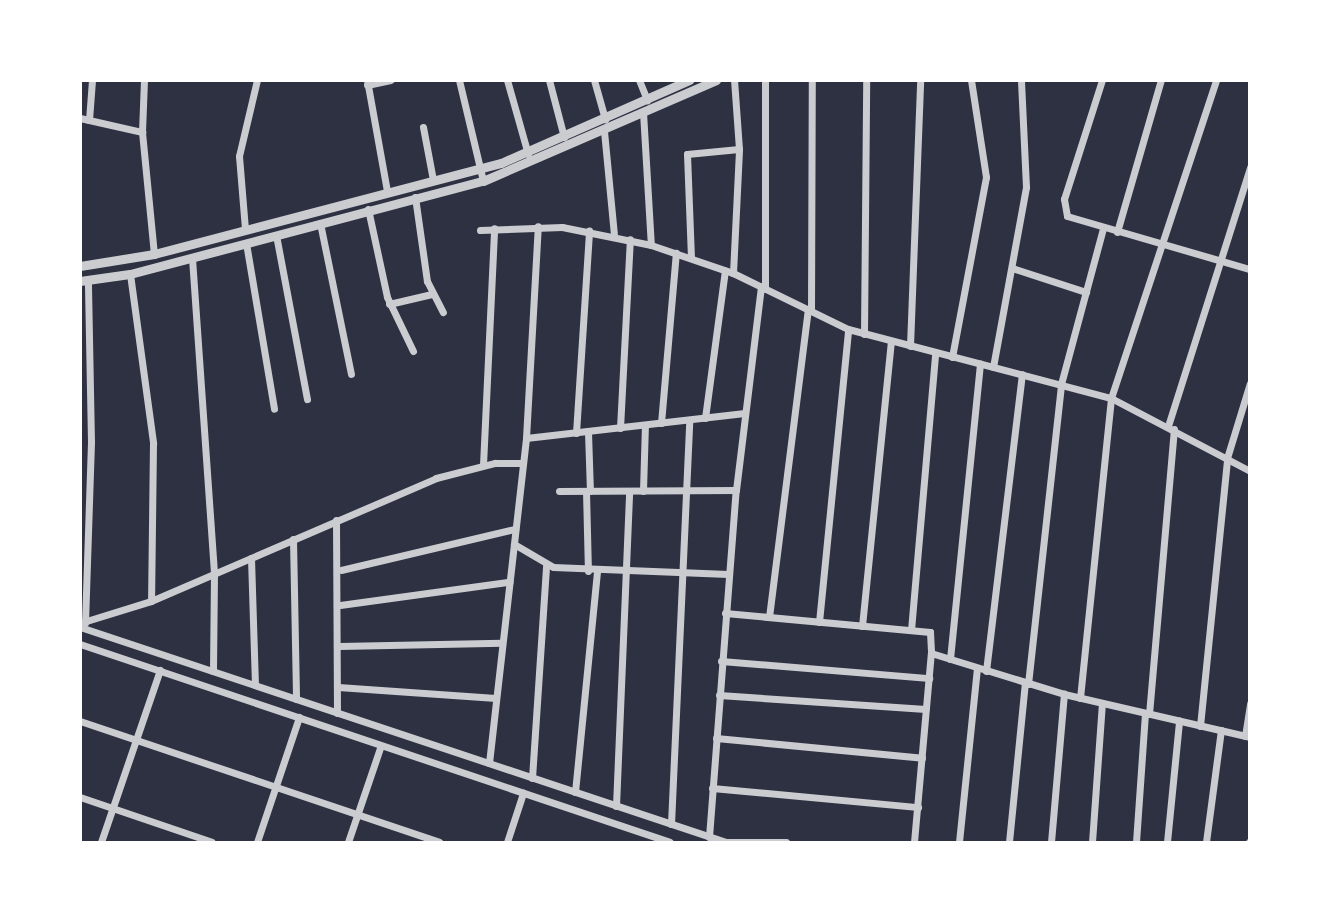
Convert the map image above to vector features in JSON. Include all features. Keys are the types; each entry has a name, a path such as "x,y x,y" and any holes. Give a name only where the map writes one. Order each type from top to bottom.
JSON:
{"street":[{"path":"92,80 85,119 142,132"},
{"path":"144,80 142,132 155,254"},
{"path":"246,229 239,156 257,80"},
{"path":"387,191 367,83 390,80"},
{"path":"459,80 483,181"},
{"path":"507,80 528,154"},
{"path":"549,80 564,137"},
{"path":"594,80 606,119"},
{"path":"639,80 647,100"},
{"path":"82,624 91,442 84,281 130,274 368,208 483,181 604,131 716,80"},
{"path":"705,418 729,272 739,149 734,80"},
{"path":"709,837 736,490 763,288 765,80"},
{"path":"768,617 809,311 812,80"},
{"path":"864,334 866,80"},
{"path":"910,346 920,80"},
{"path":"952,357 986,177 971,80"},
{"path":"993,367 1012,268 1027,161 1021,80"},
{"path":"1102,80 1063,206 1067,216 1250,269"},
{"path":"1116,232 1161,80"},
{"path":"1080,698 1111,398 1216,80"},
{"path":"80,266 155,254 387,191 480,170 528,154 687,81"},
{"path":"643,112 652,245"},
{"path":"423,127 433,180"},
{"path":"604,131 614,234"},
{"path":"691,258 686,155 739,149"},
{"path":"1136,842 1171,427 1218,260 1250,167"},
{"path":"415,197 432,294 443,312"},
{"path":"368,208 389,304 413,351"},
{"path":"320,223 351,374"},
{"path":"489,763 526,438 538,226"},
{"path":"480,230 538,226 589,230 652,245 729,272 848,329 1111,398 1171,427 1250,471"},
{"path":"483,465 494,228"},
{"path":"1009,842 1060,384 1103,228"},
{"path":"576,433 589,230"},
{"path":"276,235 307,399"},
{"path":"620,428 630,239"},
{"path":"246,243 274,409"},
{"path":"661,423 676,253"},
{"path":"192,258 214,574 214,671"},
{"path":"1012,268 1086,292"},
{"path":"130,274 153,443 151,601"},
{"path":"389,304 432,294"},
{"path":"819,622 848,329"},
{"path":"862,626 891,341"},
{"path":"911,630 934,353"},
{"path":"950,659 981,365"},
{"path":"986,671 1022,374"},
{"path":"1200,726 1227,458 1250,383"},
{"path":"526,438 745,413"},
{"path":"671,824 680,573 689,420"},
{"path":"643,491 645,425"},
{"path":"575,792 592,571 588,432"},
{"path":"82,624 151,601 336,520 483,465 523,463"},
{"path":"559,491 736,490"},
{"path":"616,806 629,572 629,491"},
{"path":"336,520 341,570 337,713"},
{"path":"341,570 516,529"},
{"path":"293,539 296,699"},
{"path":"514,544 546,565 592,571 728,574"},
{"path":"251,558 255,685"},
{"path":"532,778 546,565"},
{"path":"340,605 509,582"},
{"path":"725,613 932,634 914,842"},
{"path":"82,624 337,713 724,842 786,842"},
{"path":"339,646 502,642"},
{"path":"80,644 666,842"},
{"path":"931,653 1064,694 1247,737 1250,703"},
{"path":"721,661 929,678"},
{"path":"959,842 977,668"},
{"path":"101,842 160,670"},
{"path":"338,687 496,698"},
{"path":"1051,842 1064,694"},
{"path":"719,695 926,709"},
{"path":"1092,842 1102,703"},
{"path":"257,842 299,717"},
{"path":"80,721 439,842"},
{"path":"1167,842 1179,721"},
{"path":"1206,842 1221,730"},
{"path":"716,738 922,758"},
{"path":"348,842 381,745"},
{"path":"712,788 918,807"},
{"path":"507,842 523,793"},
{"path":"80,797 212,842"}]}
